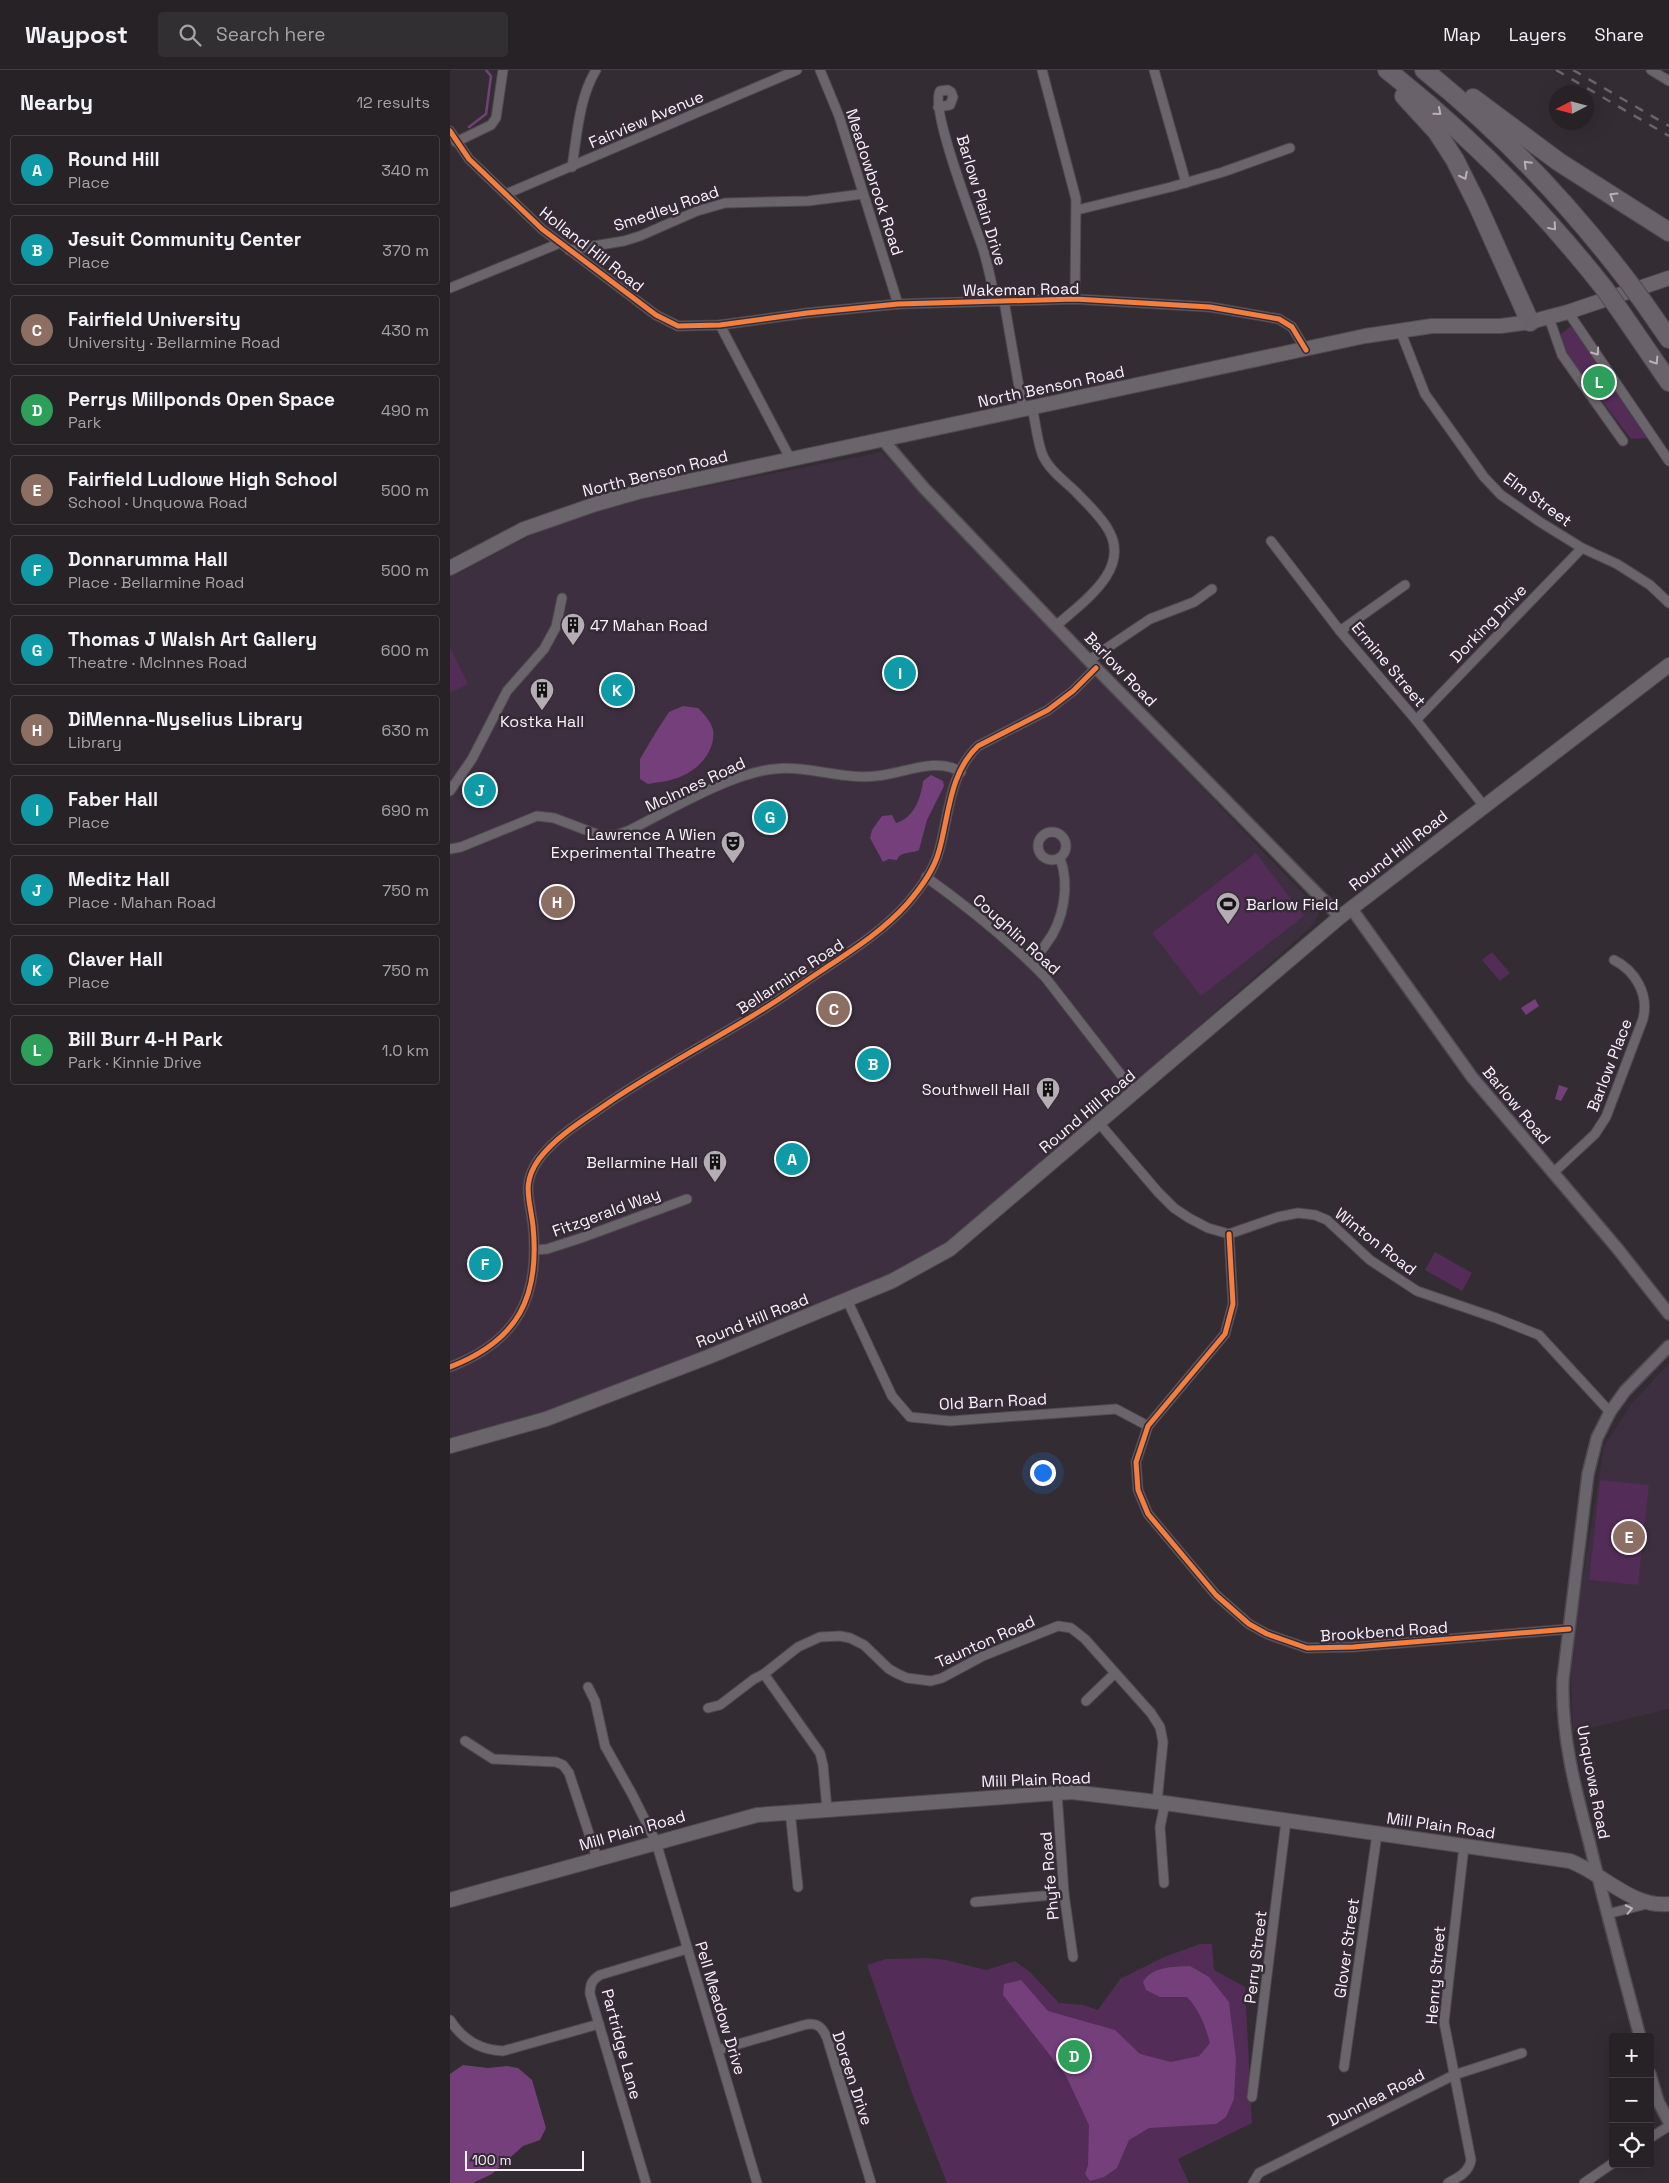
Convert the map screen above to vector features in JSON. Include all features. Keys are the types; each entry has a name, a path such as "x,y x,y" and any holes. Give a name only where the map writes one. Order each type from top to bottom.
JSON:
{"highway":[{"path":"1379,70 1437,132 1456,160 1530,322"},
{"path":"1386,70 1429,104 1492,162 1550,224 1604,288 1669,382"},
{"path":"1424,70 1471,110 1534,171 1593,237 1627,280 1669,339"},
{"path":"1437,70 1534,145 1669,232"},
{"path":"1632,208 1669,226"}],"main road":[{"name":"North Benson Road","path":"450,568 524,529 596,504 638,492 1400,330 1432,326 1501,326 1530,322 1568,312 1669,278"},
{"name":"Round Hill Road","path":"450,1446 503,1433 588,1404 892,1281 950,1250 1340,917 1669,664"},
{"name":"Mill Plain Road","path":"450,1900 747,1817 827,1809 1057,1793 1087,1793 1570,1861 1597,1874 1609,1884 1651,1903 1669,1904"}],"street":[{"path":"456,142 491,124 496,118 503,70"},
{"path":"572,167 586,92 596,70"},
{"name":"Fairview Avenue","path":"506,194 797,70"},
{"name":"Meadowbrook Road","path":"820,70 839,116 898,304"},
{"path":"1042,70 1073,183 1077,210 1075,299"},
{"path":"1154,70 1186,183"},
{"path":"1651,70 1666,76"},
{"name":"Barlow Plain Drive","path":"938,107 954,166 1000,301 1028,409 1043,456 1052,468 1098,514 1109,531 1114,548 1112,564 1104,582 1056,626"},
{"name":"Holland Hill Road","path":"450,131 456,142 478,169 560,243 666,322 678,326 720,325"},
{"path":"1077,210 1186,183 1290,148"},
{"name":"Smedley Road","path":"569,250 624,241 697,211 725,203 808,201 863,194"},
{"path":"450,288 560,243"},
{"name":"Wakeman Road","path":"720,325 789,315 898,304 1075,299 1210,307 1279,319 1292,327 1306,350"},
{"path":"1568,312 1669,461"},
{"path":"1548,318 1562,355 1622,441"},
{"path":"720,325 791,460"},
{"name":"Elm Street","path":"1400,330 1425,394 1484,477 1501,495 1582,548 1617,564 1650,586 1669,604"},
{"name":"Barlow Road","path":"883,440 924,488 1092,664 1340,917"},
{"name":"Ermine Street","path":"1271,540 1340,631 1416,720 1484,806"},
{"name":"Dorking Drive","path":"1416,720 1582,548"},
{"path":"1340,631 1405,585"},
{"name":"Bellarmine Road","path":"450,1367 476,1356 497,1341 522,1312 526,1301 535,1250 527,1186 531,1173 543,1154 584,1120 623,1093 763,1010 862,944 907,904 926,877 938,853 952,791 972,752 978,746 1048,710 1073,691 1092,664 1150,619 1194,602 1212,589"},
{"path":"450,791 472,759 512,682 544,649 556,628 562,598"},
{"name":"McInnes Road","path":"450,849 461,847 537,816 554,818 599,835 615,835 628,831 736,778 767,770 797,769 823,774 873,777 934,766 946,766 961,772"},
{"path":"1030,961 1045,946 1060,917 1063,904 1064,876 1060,858"},
{"name":"Coughlin Road","path":"926,877 956,898 1030,961 1060,994 1135,1093"},
{"name":"Barlow Road","path":"1352,908 1472,1077 1618,1249 1669,1314"},
{"name":"Barlow Place","path":"1553,1173 1595,1134 1606,1117 1643,1019 1644,1004 1640,989 1631,972 1614,960"},
{"path":"1099,1124 1174,1208 1208,1228 1229,1234"},
{"name":"Fitzgerald Way","path":"535,1250 547,1249 581,1238 687,1199"},
{"name":"Winton Road","path":"1229,1234 1278,1217 1298,1213 1327,1220 1370,1260 1417,1291 1539,1335 1610,1412"},
{"name":"Brookbend Road","path":"1229,1234 1233,1304 1225,1334 1148,1426 1136,1462 1138,1490 1148,1514 1216,1594 1249,1624 1267,1634 1307,1648 1328,1649 1569,1629"},
{"name":"Old Barn Road","path":"847,1300 892,1396 910,1417 950,1420 1116,1409 1148,1426"},
{"name":"Unquowa Road","path":"1639,2033 1607,1914 1568,1755 1562,1698 1588,1474 1597,1438 1610,1412 1638,1376 1669,1346"},
{"name":"Taunton Road","path":"708,1708 720,1705 807,1642 820,1637 840,1636 857,1641 889,1669 907,1678 931,1681 942,1678 984,1656 1050,1629 1063,1626 1078,1632 1151,1714 1160,1727 1163,1742 1160,1827 1164,1883"},
{"path":"1086,1701 1115,1673"},
{"path":"764,1674 820,1753 827,1809"},
{"name":"Pell Meadow Drive","path":"588,1686 595,1701 605,1746 656,1842 757,2183"},
{"path":"465,1741 493,1758 556,1762 563,1765 568,1774 597,1858"},
{"name":"Phyfe Road","path":"1057,1793 1064,1894 1073,1957"},
{"path":"790,1812 798,1887"},
{"name":"Perry Street","path":"1252,2097 1286,1821"},
{"name":"Glover Street","path":"1344,2067 1377,1834"},
{"name":"Henry Street","path":"1448,2183 1464,2173 1471,2160 1469,2142 1444,2028 1464,1846"},
{"path":"975,1902 1064,1894"},
{"name":"Mill Plain Road","path":"1607,1914 1651,1903"},
{"name":"Partridge Lane","path":"646,2183 590,1994 590,1986 594,1979 605,1973 687,1949"},
{"path":"450,2020 457,2030 473,2044 489,2050 503,2051 599,2024"},
{"name":"Doreen Drive","path":"718,2050 804,2025 813,2024 820,2026 827,2038 870,2183"},
{"name":"Dunnlea Road","path":"1253,2183 1259,2173 1454,2075 1522,2053"},
{"path":"1651,2078 1658,2101 1669,2122"},
{"path":"1654,2135 1669,2126"},
{"path":"1584,2183 1609,2166"}],"shaded area":[{"path":"1571,326 1647,438 1631,439 1568,356 1560,335"},
{"path":"882,452 1320,911 1314,924 1123,1094 943,1247 865,1290 536,1417 450,1440 450,577 528,537 572,518 643,499"},
{"path":"450,647 468,684 450,693"},
{"path":"683,706 698,708 705,715 713,730 712,745 700,764 688,773 674,779 648,784 640,779 640,759 669,712"},
{"path":"931,775 943,781 944,786 927,820 919,850 903,854 897,860 889,859 883,862 870,838 872,830 882,816 892,815 896,823 908,817 916,806 923,781"},
{"name":"Barlow Field","path":"1256,853 1304,916 1201,996 1152,933"},
{"path":"1492,952 1510,973 1500,981 1482,960"},
{"path":"1535,999 1539,1006 1526,1015 1521,1008"},
{"path":"1559,1085 1568,1088 1561,1101 1555,1099"},
{"path":"1435,1252 1472,1273 1462,1291 1425,1270"},
{"path":"1669,1364 1669,1709 1573,1732 1571,1673 1575,1628 1604,1446 1632,1403"},
{"path":"1600,1480 1649,1485 1638,1585 1589,1580"},
{"path":"1200,1944 1212,1944 1214,1970 1245,1987 1252,2123 1178,2159 1189,2183 947,2183 912,2093 867,1965 886,1959 928,1958 946,1960 986,1970 1015,1961 1031,1973 1059,2003 1083,2005 1098,2010 1120,1979 1164,1957"},
{"path":"1190,1966 1209,1977 1229,2002 1236,2059 1234,2099 1226,2117 1216,2124 1149,2128 1129,2140 1117,2168 1104,2177 1090,2181 1085,2174 1088,2165 1089,2125 1066,2076 1003,1995 1004,1984 1021,1980 1048,2011 1115,2030 1140,2054 1171,2062 1199,2056 1210,2043 1202,2018 1187,1997 1160,1997 1146,1990 1143,1982 1157,1970"},
{"path":"463,2065 488,2068 507,2066 518,2068 532,2080 546,2128 540,2140 523,2146 492,2174 473,2183 450,2183 450,2074"}],"waterway":[{"path":"469,127 486,114 491,76 486,70"}],"railway":[{"path":"1556,70 1669,136"},
{"path":"1573,70 1669,126"}],"cycle path":[{"path":"450,131 469,159 542,229 656,315 678,326 720,325 807,313 898,304 1075,299 1210,307 1279,319 1292,327 1306,350"},
{"path":"450,1367 493,1344 508,1330 520,1313 528,1295 533,1274 534,1251 528,1184 533,1168 546,1150 573,1127 611,1101 777,1001 888,923 912,898 934,865 939,851 951,796 961,769 968,757 978,746 1048,710 1073,691 1096,668"},
{"path":"1229,1234 1233,1304 1225,1334 1148,1426 1136,1462 1138,1490 1148,1514 1216,1595 1249,1624 1267,1634 1307,1648 1353,1647 1569,1629"}],"place":[{"name":"Bill Burr 4-H Park","path":"1599,382"},
{"name":"47 Mahan Road","path":"573,646"},
{"name":"Faber Hall","path":"900,673"},
{"name":"Claver Hall","path":"617,690"},
{"name":"Kostka Hall","path":"542,711"},
{"name":"Meditz Hall","path":"480,790"},
{"name":"Thomas J Walsh Art Gallery","path":"770,817"},
{"name":"Lawrence A Wien Experimental Theatre","path":"733,864"},
{"name":"DiMenna-Nyselius Library","path":"557,902"},
{"name":"Barlow Field","path":"1228,925"},
{"name":"Fairfield University","path":"834,1009"},
{"name":"Jesuit Community Center","path":"873,1064"},
{"name":"Southwell Hall","path":"1048,1110"},
{"name":"Round Hill","path":"792,1159"},
{"name":"Bellarmine Hall","path":"715,1183"},
{"name":"Donnarumma Hall","path":"485,1264"},
{"name":"Fairfield Ludlowe High School","path":"1629,1537"},
{"name":"Perrys Millponds Open Space","path":"1074,2056"}]}
